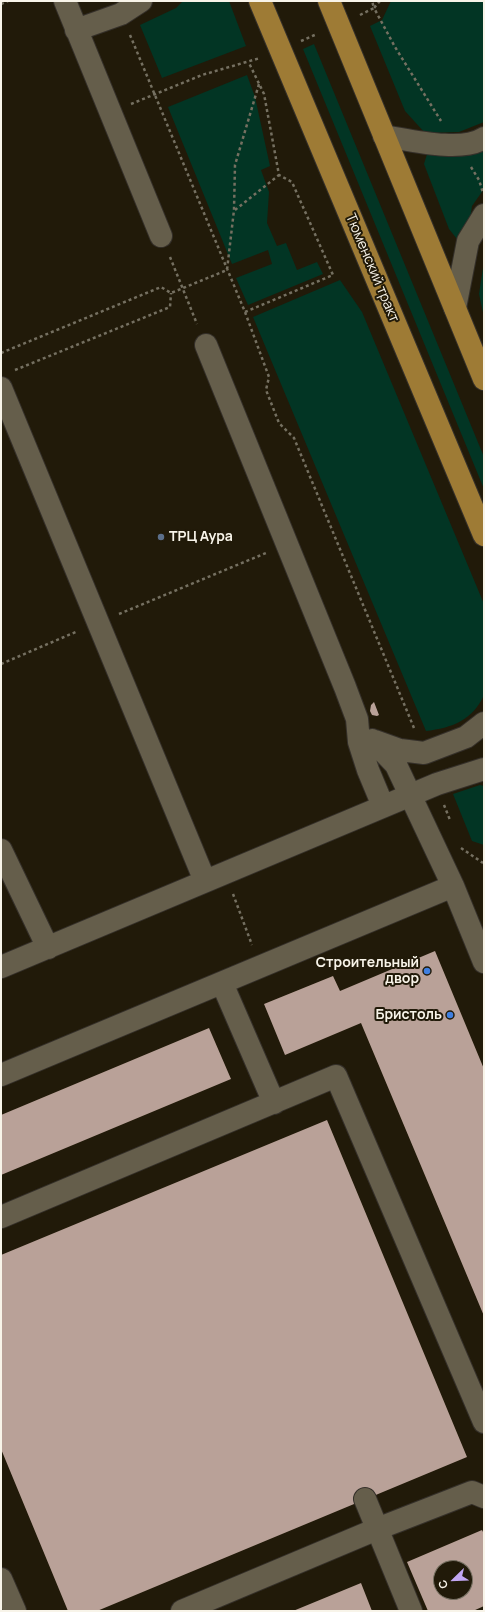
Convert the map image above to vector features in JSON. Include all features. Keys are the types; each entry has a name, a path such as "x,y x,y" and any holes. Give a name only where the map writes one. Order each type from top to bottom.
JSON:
{"main road":[{"name":"Тюменский тракт","path":"260,1 484,535"},
{"path":"329,1 484,379"}],"lane":[{"path":"65,1 161,236"},
{"path":"76,30 121,14 141,1"},
{"path":"384,136 451,145 478,142 484,138"},
{"path":"455,308 468,241 484,215"},
{"path":"206,345 357,719 372,740 396,765 453,886 484,962"},
{"path":"5,380 98,622 205,881"},
{"path":"357,719 359,742 368,770 383,806"},
{"path":"372,740 400,750 424,753 466,737 484,723"},
{"path":"1,967 383,806 437,784 484,769"},
{"path":"1,850 48,948"},
{"path":"1,1075 453,886"},
{"path":"222,983 274,1103"},
{"path":"1,1217 336,1076 484,1422"},
{"path":"182,1611 377,1529 472,1492 484,1497"},
{"path":"365,1499 411,1611"},
{"path":"1,1579 15,1611"}],"path":[{"path":"1,4 8,1"},
{"path":"372,1 374,8 395,47 434,113 458,144 479,180 484,195"},
{"path":"110,113 202,75 249,63 339,25 374,8 380,1"},
{"path":"121,14 156,94 245,312 269,377 266,390 278,423 294,438 424,753"},
{"path":"249,63 264,94 279,175"},
{"path":"227,270 234,210 235,165 259,84"},
{"path":"234,210 279,175"},
{"path":"245,312 333,275 292,182 279,175"},
{"path":"161,236 206,345"},
{"path":"1,353 161,287 171,292 227,270"},
{"path":"5,380 170,307 171,292"},
{"path":"1,664 272,550"},
{"path":"437,784 452,826"},
{"path":"460,846 483,863 484,866"},
{"path":"225,873 261,966"}],"green space":[{"path":"183,1 229,1 246,46 162,78 140,25 176,8"},
{"path":"391,1 484,1 484,122 459,132 425,133 405,111 370,26 382,20"},
{"path":"314,44 484,457 484,489 303,49"},
{"path":"247,75 255,97 270,166 261,170 269,192 267,223 277,246 286,243 297,270 317,262 323,274 248,305 236,278 272,264 268,250 232,264 168,107"},
{"path":"428,151 450,156 484,151 484,189 472,206 468,233 457,239 449,229 424,164"},
{"path":"484,261 484,317 479,294"},
{"path":"340,280 362,312 484,604 484,695 474,711 468,717 453,725 436,730 426,731 253,317"},
{"path":"480,785 484,786 484,845 472,841 453,794"}],"building":[{"path":"374,702 379,715 377,716 372,715 370,711 371,705"},
{"path":"435,951 484,1069 484,1316 361,1023 285,1055 264,1004 333,976 340,991"},
{"path":"209,1028 231,1079 1,1175 1,1115"},
{"path":"327,1120 467,1457 97,1611 68,1611 1,1449 1,1255"},
{"path":"482,1530 484,1534 484,1606 473,1611 428,1611 407,1562"},
{"path":"361,1583 372,1611 293,1611"}],"place":[{"name":"ТРЦ Аура","path":"161,537"},
{"name":"Строительный двор","path":"427,971"},
{"name":"Бристоль","path":"450,1015"}]}
